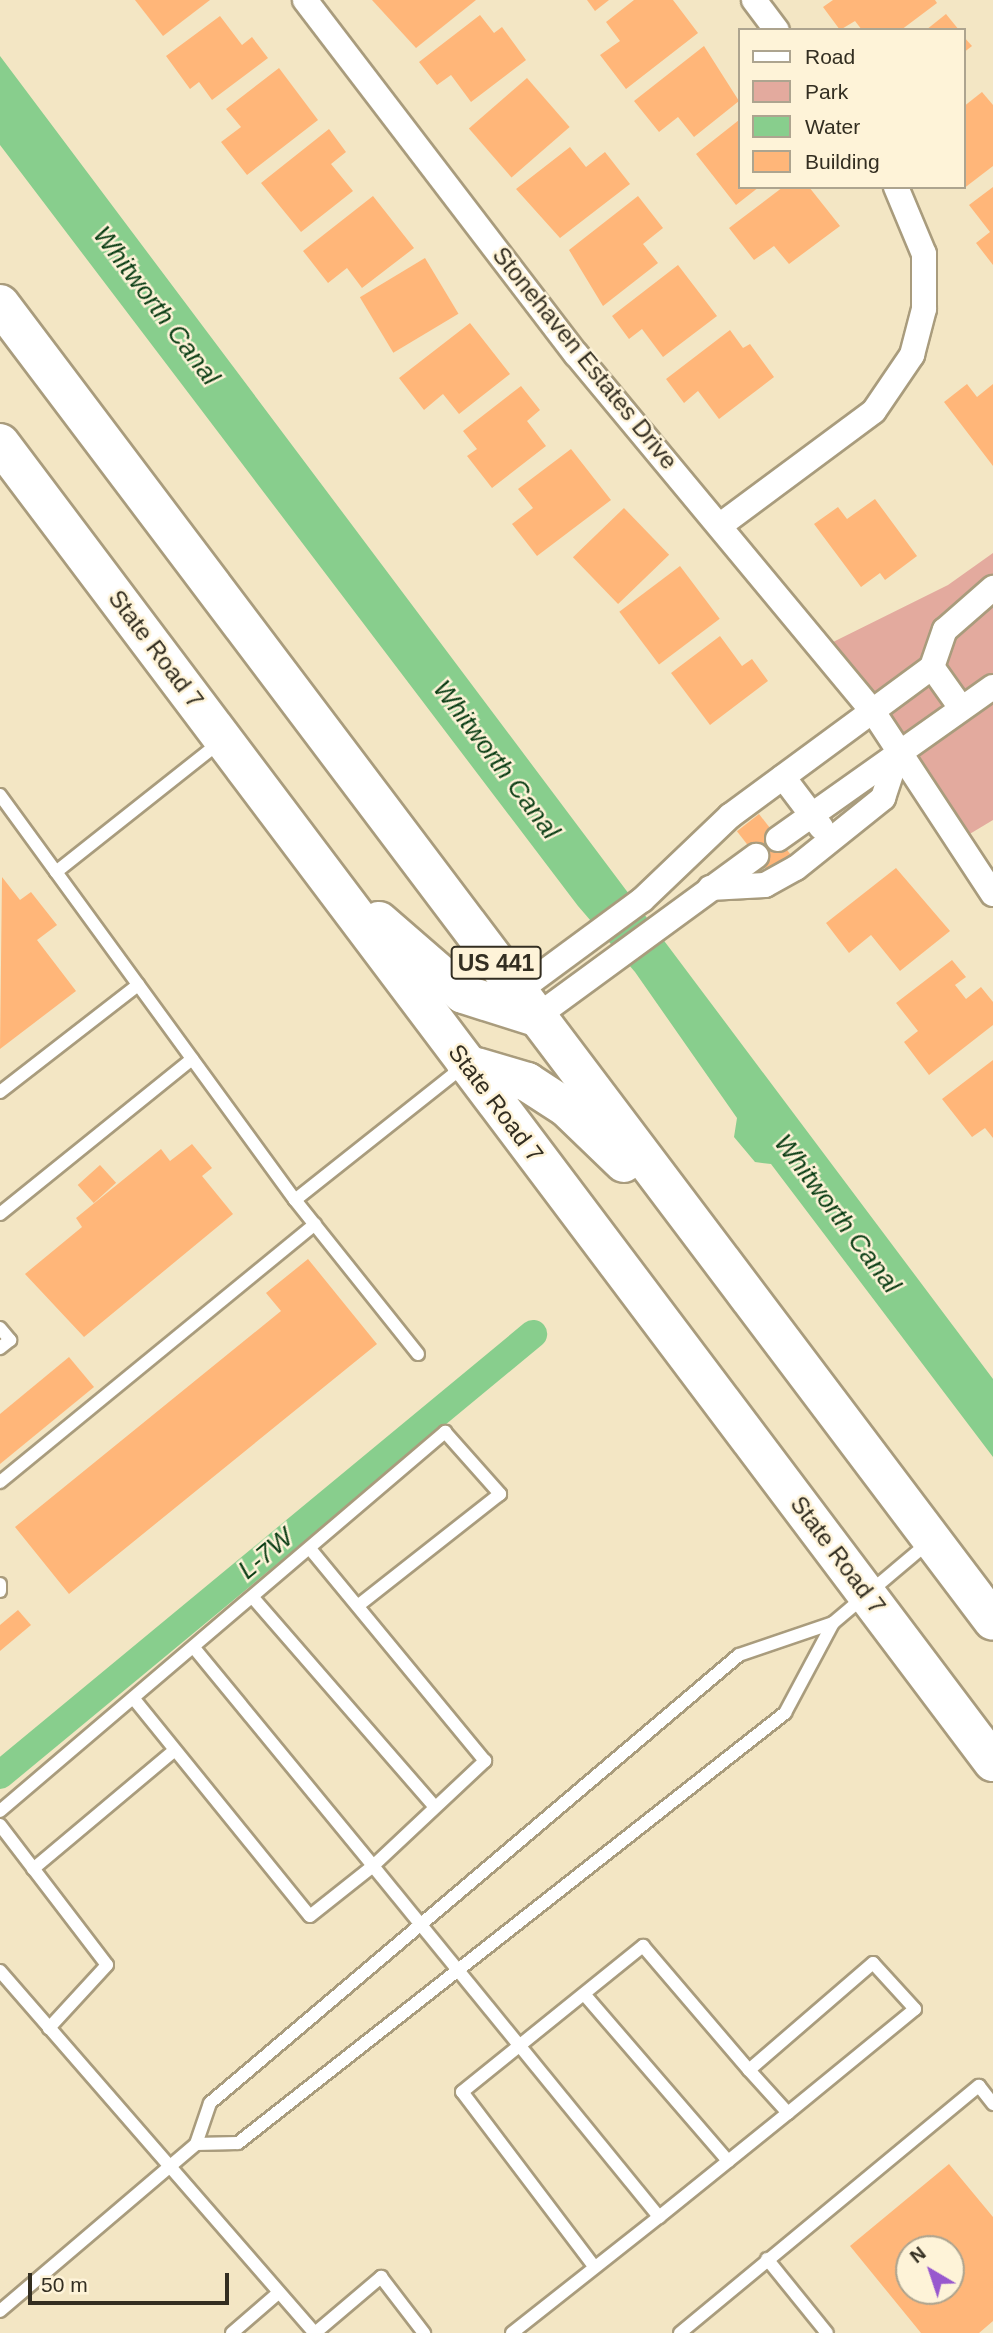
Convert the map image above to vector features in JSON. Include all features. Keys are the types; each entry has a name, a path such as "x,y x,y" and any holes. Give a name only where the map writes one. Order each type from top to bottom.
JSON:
{"main road":[{"name":"US 441","path":"0,304 993,1622"},
{"name":"State Road 7","path":"0,443 993,1762"},
{"path":"323,871 463,994 527,1004"},
{"path":"466,1064 527,1082 567,1108 713,1250"}],"street":[{"name":"Stonehaven Estates Drive","path":"305,0 576,354 722,524 872,710 993,894"},
{"path":"754,0 775,28"},
{"path":"722,524 874,411 912,355 925,299 923,254 897,189"},
{"path":"527,1004 595,934 642,900 730,816 932,667 945,630 993,587"},
{"path":"932,667 961,708"},
{"path":"778,839 899,750 993,687"},
{"path":"710,888 765,885 831,841 883,798 899,750"},
{"path":"783,776 831,841"},
{"path":"527,1004 612,958 756,856"}],"lane":[{"path":"56,872 224,738"},
{"path":"0,795 295,1200 418,1354"},
{"path":"0,1091 138,985"},
{"path":"0,1214 192,1059"},
{"path":"295,1200 466,1064"},
{"path":"0,1482 315,1224"},
{"path":"0,1328 10,1340 0,1348"},
{"path":"0,1811 255,1600 445,1433 500,1494 359,1604"},
{"path":"0,2311 168,2164 196,2144 238,2143 461,1973 785,1713 833,1623 865,1591 931,1540"},
{"path":"134,1699 310,1916 373,1866 485,1761 359,1604 311,1550"},
{"path":"0,1584 0,1591"},
{"path":"255,1600 435,1807"},
{"path":"196,2144 210,2103 423,1927 739,1655 833,1623"},
{"path":"195,1649 659,2217"},
{"path":"33,1869 175,1750"},
{"path":"0,1825 107,1965 49,2028"},
{"path":"593,2265 462,2092 643,1946 788,2113"},
{"path":"512,2333 593,2265 659,2217 915,2010 873,1963 749,2070"},
{"path":"0,1971 277,2294 315,2333 381,2277 424,2333"},
{"path":"584,1994 728,2161"},
{"path":"680,2333 979,2086 993,2104"},
{"path":"767,2259 827,2333"},
{"path":"232,2333 277,2294"}],"green space":[{"path":"993,553 993,820 958,841 821,648 948,585"}],"water":[{"name":"Whitworth Canal","path":"0,56 993,1379 993,1457 771,1164 755,1162 734,1137 737,1118 635,972 578,906 0,145"}],"building":[{"path":"135,0 210,0 163,36"},
{"path":"372,0 476,0 416,48"},
{"path":"587,0 609,0 595,11"},
{"path":"634,0 673,0 698,33 626,89 600,55 620,41 606,22"},
{"path":"833,0 935,0 937,3 904,28 860,28 855,21 839,28 823,7"},
{"path":"946,14 957,28 928,28"},
{"path":"480,15 494,33 502,27 526,60 471,102 451,75 437,85 419,62"},
{"path":"220,16 242,45 252,37 268,58 212,100 199,82 190,89 166,56"},
{"path":"965,38 972,46 965,51"},
{"path":"704,46 738,99 694,137 678,117 659,132 634,101"},
{"path":"279,68 318,120 247,175 221,142 241,127 226,109"},
{"path":"527,78 570,127 512,178 469,129"},
{"path":"982,92 993,105 993,166 965,187 965,105"},
{"path":"738,121 738,189 756,189 736,205 696,154"},
{"path":"329,129 346,152 331,164 353,191 301,232 261,183"},
{"path":"570,147 586,167 605,152 630,184 560,238 516,189"},
{"path":"993,187 993,265 976,243 990,232 969,205"},
{"path":"780,189 811,189 840,226 789,264 774,246 754,260 729,228"},
{"path":"373,196 414,248 362,288 347,268 328,283 303,251"},
{"path":"638,196 663,228 643,244 658,263 603,306 569,250"},
{"path":"425,258 458,314 393,353 360,297"},
{"path":"678,265 717,316 663,357 642,329 629,339 612,316"},
{"path":"470,323 510,374 459,414 443,394 424,410 399,378"},
{"path":"730,330 743,348 750,344 774,377 719,419 698,391 684,403 666,379"},
{"path":"967,384 977,397 993,384 993,466 944,402"},
{"path":"521,386 540,410 527,421 546,446 492,488 467,456 477,449 463,431"},
{"path":"571,449 611,500 537,556 512,524 533,508 518,489"},
{"path":"875,499 917,556 885,580 880,573 861,587 814,524 838,507 847,519"},
{"path":"624,508 669,555 618,604 573,557"},
{"path":"680,566 720,619 659,664 619,612"},
{"path":"720,636 742,666 752,659 768,681 710,725 671,673"},
{"path":"759,814 790,854 768,871 737,831"},
{"path":"896,868 950,931 900,971 871,935 849,953 826,923"},
{"path":"2,877 20,900 31,892 57,925 37,940 76,991 0,1049"},
{"path":"952,960 966,977 955,985 966,999 981,987 993,1002 993,1025 929,1075 904,1042 918,1031 896,1003"},
{"path":"993,1060 993,1138 985,1128 972,1137 942,1099"},
{"path":"192,1144 212,1168 202,1176 233,1214 84,1337 25,1274 82,1227 76,1218 161,1149 170,1161"},
{"path":"100,1165 116,1183 94,1203 78,1185"},
{"path":"308,1259 377,1344 69,1594 15,1527 281,1311 266,1293"},
{"path":"69,1357 94,1387 0,1464 0,1414"},
{"path":"18,1610 31,1625 0,1651 0,1625"},
{"path":"949,2164 993,2217 993,2321 979,2333 921,2333 898,2305 965,2305 965,2235 895,2235 895,2301 850,2246"}],"waterway":[{"name":"L-7W","path":"0,1775 533,1334"}]}
